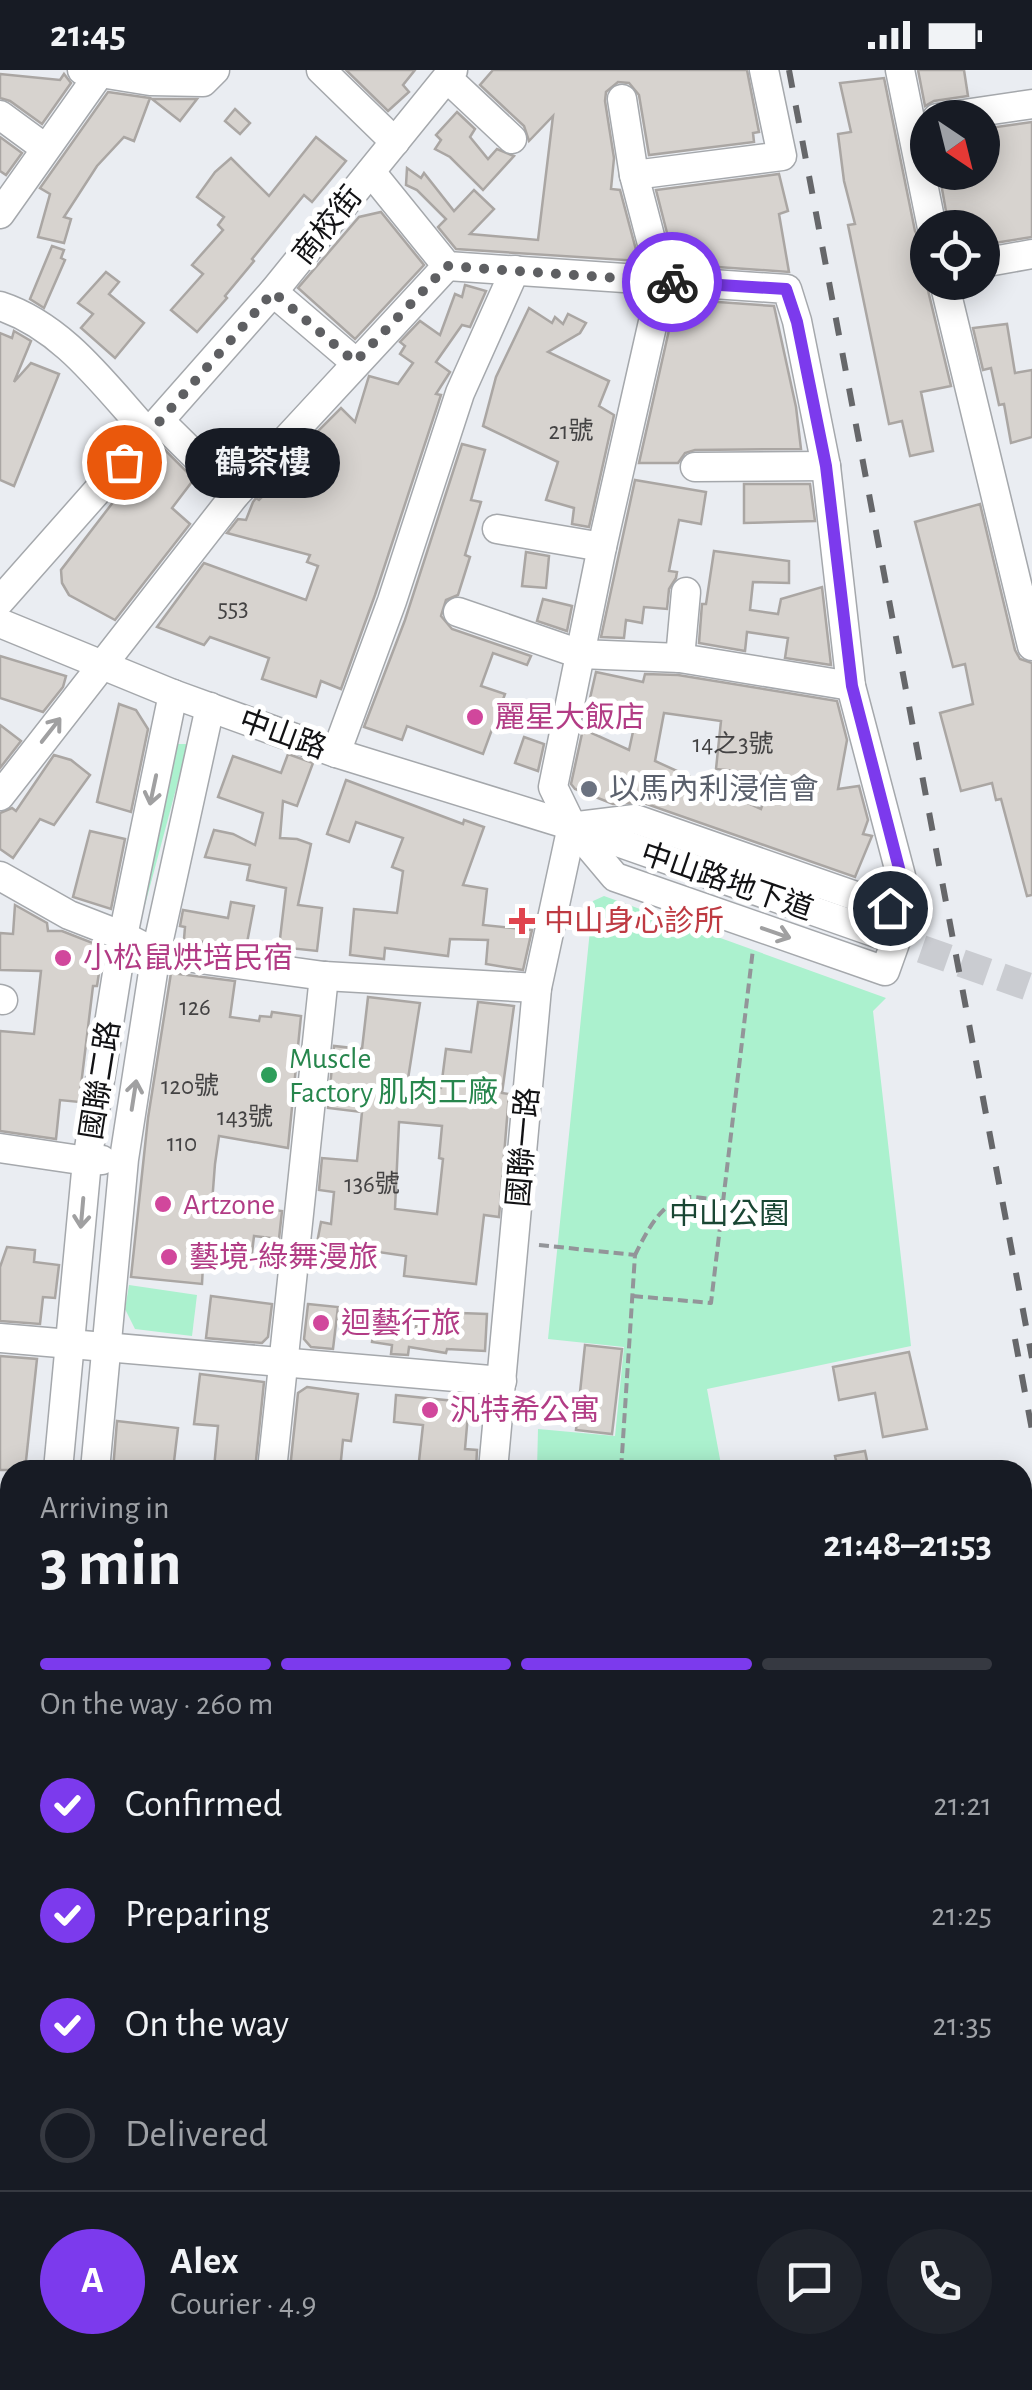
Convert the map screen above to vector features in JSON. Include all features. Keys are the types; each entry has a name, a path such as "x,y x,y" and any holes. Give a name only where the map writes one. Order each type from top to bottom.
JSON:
{"street":[{"path":"0,214 93,71 150,82 203,82 214,70"},
{"path":"321,70 395,142"},
{"path":"634,175 782,156 764,70"},
{"path":"900,70 915,100"},
{"path":"450,74 512,139"},
{"name":"商校街","path":"0,602 273,292 450,74"},
{"path":"371,172 447,266 662,282 786,289 797,322 826,466 852,686 901,876 886,922 900,930 885,972 615,877 572,826 553,788 662,282 634,175 622,99"},
{"path":"1000,108 1032,104"},
{"path":"0,116 44,148"},
{"path":"1000,260 1032,254"},
{"path":"0,796 235,495 447,266"},
{"path":"336,753 392,601 460,393 515,270"},
{"path":"273,292 355,362"},
{"path":"948,300 1032,646"},
{"path":"0,306 25,314 57,335 155,428 235,495"},
{"path":"695,467 826,466"},
{"path":"497,528 602,548"},
{"path":"680,658 686,592"},
{"path":"458,612 580,654 680,658 852,686"},
{"name":"中山路","path":"0,623 173,694 336,753 572,826"},
{"name":"國聯二路","path":"59,1460 87,1162 123,936 173,694"},
{"name":"國聯二路","path":"96,1460 124,1159 156,954 210,707"},
{"name":"中山路地下道","path":"572,826 886,922"},
{"name":"國聯一路","path":"494,1460 537,988 572,826"},
{"path":"0,876 70,915 156,954 324,976 537,988"},
{"path":"273,1460 324,976"},
{"path":"0,1148 87,1162 124,1159"},
{"path":"0,1338 502,1381"}],"path":[{"path":"633,1296 712,1303 754,948"},
{"path":"622,1460 635,1255 648,1228 668,1207 685,1198 726,1202"},
{"path":"514,1242 635,1255"}],"green space":[{"path":"174,744 188,744 145,905 132,906"},
{"name":"中山公園","path":"604,896 886,998 873,1011 911,1346 707,1389 720,1460 537,1460 538,1429 615,1436 624,1347 548,1339 593,901"},
{"path":"129,1285 197,1295 192,1336 135,1329 125,1309"}],"building":[{"path":"346,70 415,70 403,85 409,92 388,111"},
{"path":"493,70 747,70 759,132 753,133 754,142 649,155 639,95 629,83 618,82 606,92 605,101 614,158 611,189 620,190 639,261 456,249 438,227 446,219 417,190 406,185 407,168 421,178 424,173 454,211 474,190 494,209 470,234 538,240 553,116 529,141 524,126 480,85"},
{"path":"918,70 964,70 968,96 924,100"},
{"path":"0,74 60,80 64,74 71,83 42,124 0,98"},
{"path":"884,78 911,210 910,300 930,300 951,386 921,392 933,451 910,456 902,421 889,424 848,225 855,224 838,134 851,132 840,83"},
{"path":"108,92 150,98 134,141 124,137 97,166 64,217 71,219 64,243 38,237 50,194 40,188"},
{"path":"152,99 197,99 180,121"},
{"path":"235,109 250,123 240,134 225,121"},
{"path":"457,112 475,129 470,137 488,159 497,149 514,156 483,190 450,157 435,149 441,140 436,135"},
{"path":"1032,122 1032,237 1000,242 1000,210 946,210 942,190 1000,190 1000,126"},
{"path":"0,137 22,153 6,175 0,171"},
{"path":"316,137 346,161 312,202 304,195 197,332 171,310 203,274 192,265 223,230 218,225 224,217 197,197 231,158 269,196"},
{"path":"779,174 788,211 779,214 789,272 675,264 656,190"},
{"path":"381,212 424,265 355,339 298,288 359,217"},
{"path":"52,246 64,250 61,258 65,260 44,308 30,299"},
{"path":"106,272 119,282 109,294 144,323 115,358 81,328 93,314 78,303"},
{"path":"465,285 486,291 470,327 462,325 436,362 450,372 436,394 441,395 341,689 321,681 316,697 262,679 269,658 210,637 204,645 157,627 204,563 306,600 318,566 307,562 310,555 227,533 238,519 246,520 256,498 259,500 320,440 315,434 341,408 355,422 369,376 398,384 413,363 400,354 405,346 400,342 420,321 440,335 455,294 462,297"},
{"path":"676,299 774,306 801,449 695,450 685,453 678,463 639,463"},
{"path":"529,308 552,323 555,317 563,324 568,314 586,323 580,333 548,352 609,381 599,406 614,415 589,527 572,524 574,508 546,500 558,462 483,426 496,377"},
{"path":"1007,324 1015,373 1032,370 1032,437 1011,443 1004,404 999,405 991,368 983,370 973,328"},
{"path":"14,331 31,341 14,382 31,363 59,374 14,486 0,480 0,333 12,338"},
{"path":"462,444 485,450 471,500 481,502 458,595 446,600 441,616 452,629 531,656 527,665 493,653 481,686 505,694 483,754 407,726 402,740 364,727 405,620"},
{"path":"162,447 194,479 172,508 190,524 115,620 69,595 62,583 61,570 124,488"},
{"path":"635,480 706,492 701,524 679,520 669,571 677,572 669,589 667,609 644,607 642,623 626,620 624,638 601,637"},
{"path":"744,484 810,484 815,521 744,523"},
{"path":"980,504 1015,650 1020,659 1032,663 1032,895 1027,896 1001,799 996,800 992,783 961,791 940,713 973,704 965,664 953,667 915,522"},
{"path":"714,551 789,561 789,583 753,582 750,610 778,614 781,599 822,587 831,665 785,658 788,638 747,632 745,651 699,643 702,604 706,604"},
{"path":"526,552 549,556 546,588 522,586"},
{"path":"543,599 572,606 567,631 537,621"},
{"path":"0,656 66,676 63,687 43,712 0,698"},
{"path":"596,672 643,682 645,674 678,675 837,701 847,740 838,789 859,786 868,820 863,834 872,836 855,877 641,802 613,804 575,789 571,784 583,729 629,750 636,718 588,707","holes":["664,713 721,721 716,769 772,775 761,809 655,761"]},
{"path":"119,704 136,710 148,729 131,812 97,802"},
{"path":"0,725 21,741 0,768"},
{"path":"524,737 544,744 538,771 515,763"},
{"path":"288,754 313,763 297,806 283,801 280,838 311,844 298,905 322,908 317,951 279,947 286,888 247,880 250,865 205,857 214,830 255,845 263,813 218,797 233,756 281,773"},
{"path":"54,755 71,760 90,775 54,825 40,819 13,858 0,849 0,813 12,808 16,811"},
{"path":"346,780 463,824 464,820 484,827 463,885 487,889 483,925 532,930 523,970 486,964 488,940 450,939 448,956 385,948 384,959 350,955 354,909 397,913 403,871 392,867 403,838 356,822 349,842 327,834"},
{"path":"90,831 125,839 111,909 73,897"},
{"path":"231,902 254,906 246,948 184,939 185,927 180,926 183,910 228,918"},
{"path":"15,905 47,923 48,931 62,931 103,947 97,986 93,986 79,1102 60,1100 56,1139 0,1131 0,1031 34,1034 41,971 0,970 0,933 13,934"},
{"path":"171,973 235,981 230,1017 259,1021 260,1016 271,1017 272,1012 301,1016 288,1148 219,1136 215,1164 212,1203 282,1211 279,1239 254,1236 250,1270 203,1265 202,1284 131,1277 148,1118"},
{"path":"368,997 420,1003 407,1085 441,1088 446,1049 471,1052 478,1002 514,1006 502,1093 509,1094 499,1217 484,1215 476,1284 404,1276 406,1256 317,1243 321,1222 331,1224 334,1192 319,1190 322,1158 357,1161 362,1112 328,1108 334,1046 362,1049","holes":["399,1122 442,1126 437,1214 395,1209"]},
{"path":"7,1247 35,1250 34,1262 59,1265 55,1298 43,1297 40,1324 0,1321 0,1267"},
{"path":"211,1296 272,1304 268,1337 262,1343 206,1338"},
{"name":"迴藝行旅","path":"308,1304 338,1307 333,1349 311,1347 304,1339"},
{"path":"419,1310 461,1316 487,1314 485,1351 447,1349 446,1353 409,1347 408,1355 391,1354 392,1345 372,1342 374,1329 415,1333"},
{"path":"585,1345 622,1349 612,1434 576,1430"},
{"path":"909,1352 927,1429 883,1437 875,1393 839,1400 833,1367"},
{"path":"0,1356 37,1359 26,1460 0,1460"},
{"path":"200,1374 264,1382 256,1460 215,1460 218,1426 194,1424"},
{"path":"307,1387 358,1394 351,1441 343,1440 341,1460 291,1460 298,1393"},
{"path":"396,1395 455,1401 468,1414 465,1449 477,1450 476,1460 419,1460 423,1425 394,1422"},
{"path":"117,1421 178,1428 174,1460 114,1460"},
{"path":"865,1451 867,1460 836,1460 835,1456"}],"tunnel":[{"path":"882,935 1032,988"}],"railway":[{"path":"789,70 1032,1358"},
{"path":"1015,1339 1032,1430"}],"way so far":[{"path":"124,462 273,292 355,362 447,266 672,282"}],"place":[{"name":"鶴茶樓","path":"124,462"},
{"name":"麗星大飯店","path":"475,717"},
{"name":"以馬內利浸信會","path":"589,789"},
{"name":"中山身心診所","path":"522,921"},
{"name":"小松鼠烘培民宿","path":"63,958"},
{"name":"Muscle Factory 肌肉工廠","path":"269,1075"},
{"name":"Artzone","path":"163,1204"},
{"name":"藝境-綠舞漫旅","path":"169,1257"},
{"name":"迴藝行旅","path":"321,1323"},
{"name":"汎特希公寓","path":"430,1410"}],"route":[{"path":"672,282 786,289 797,322 826,466 852,686 901,876 890,908"}]}
